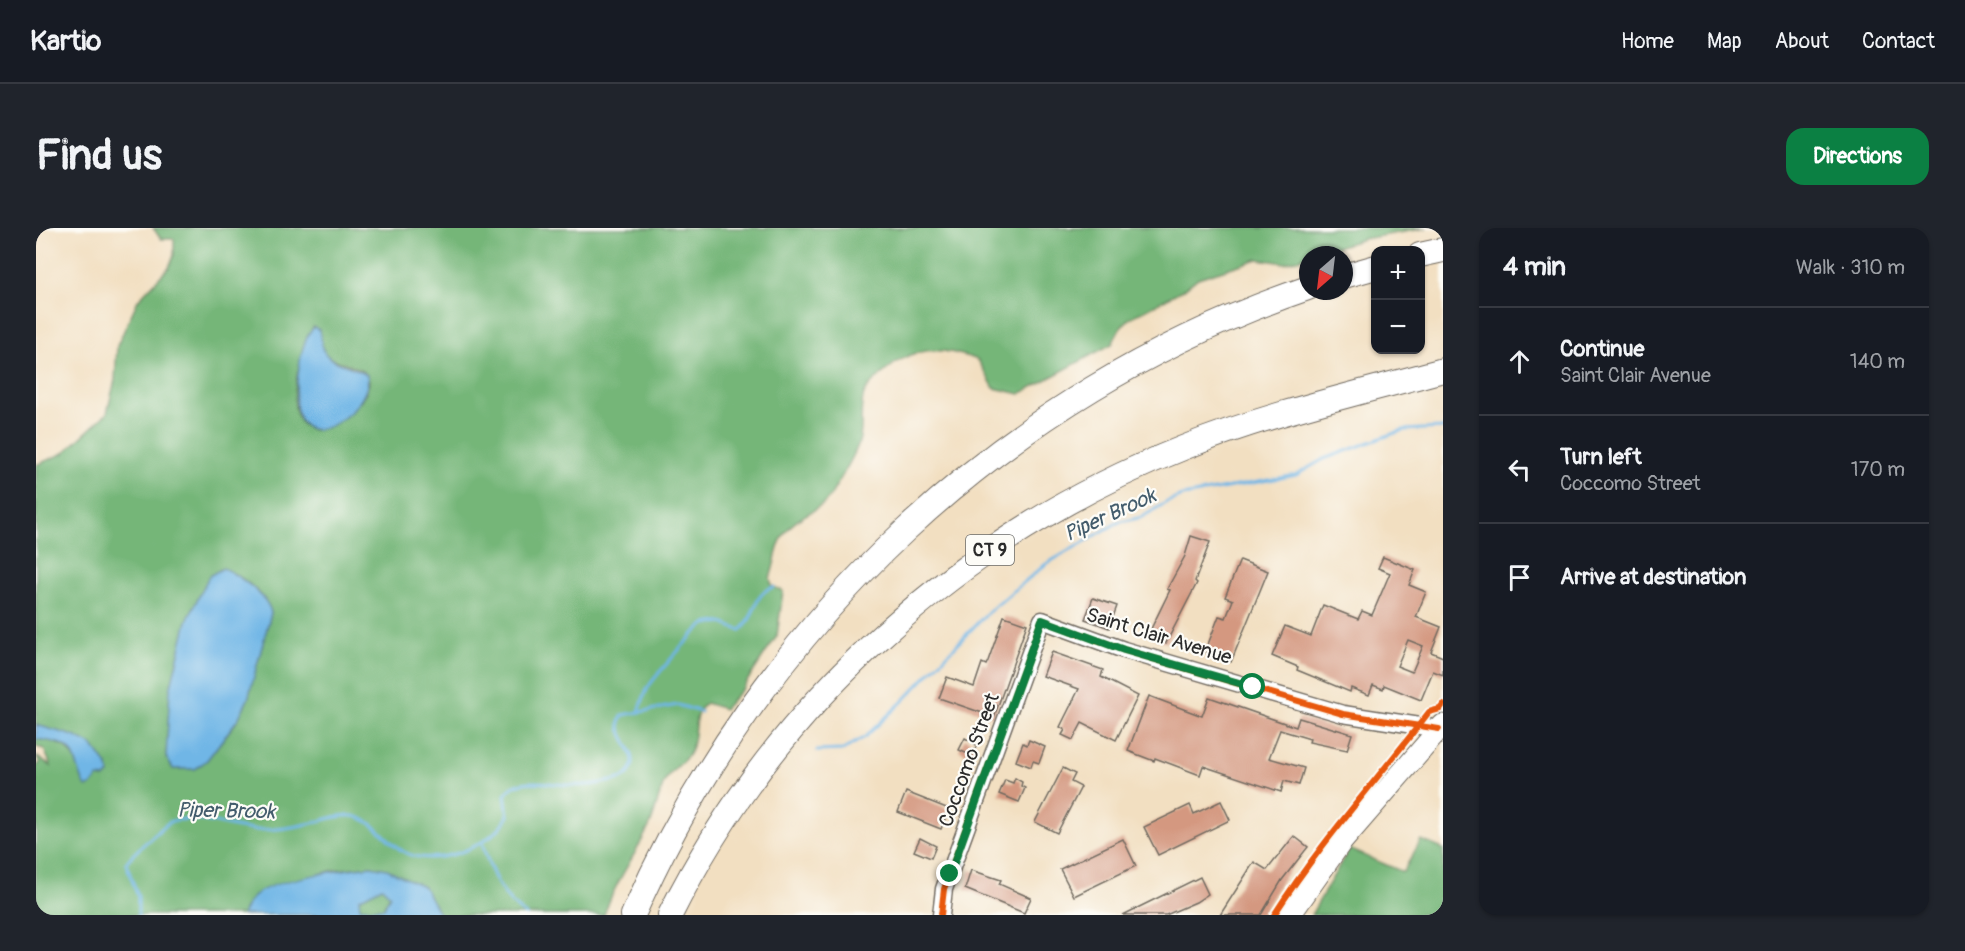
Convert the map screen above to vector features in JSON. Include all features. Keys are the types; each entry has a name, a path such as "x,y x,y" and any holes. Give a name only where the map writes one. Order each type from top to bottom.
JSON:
{"highway":[{"path":"1425,254 1443,250"},
{"path":"1353,273 1371,268"},
{"path":"633,915 676,824 750,706 816,622 905,529 1000,450 1104,381 1204,330 1299,292"},
{"name":"CT 9","path":"670,915 732,809 790,732 867,649 910,610 964,568 1060,506 1153,460 1236,429 1443,370"}],"main road":[{"path":"1290,915 1340,844 1441,727"}],"street":[{"name":"Saint Clair Avenue","path":"1042,620 1124,650 1342,714 1441,727"},
{"name":"Coccomo Street","path":"941,915 944,890 1042,620"}],"green space":[{"path":"153,228 1427,228 1363,239 1340,246 1299,246 1299,259 1285,263 1258,259 1198,278 1184,289 1130,318 1121,327 1112,344 1020,394 994,388 978,360 954,353 920,352 910,355 888,369 865,392 859,442 831,495 823,504 794,523 781,539 770,578 772,586 783,591 777,636 742,689 724,709 706,703 701,708 696,720 692,748 665,781 650,825 614,891 604,915 440,915 424,887 387,869 371,866 334,870 266,889 250,900 242,915 36,915 36,767 40,763 36,756 51,766 44,749 36,747 36,739 55,742 68,750 77,763 83,782 93,783 98,777 103,778 108,767 93,746 74,736 36,725 36,465 64,453 107,413 115,380 117,346 138,300 169,267 174,255 174,239 161,239","holes":["313,327 319,330 324,352 335,360 362,370 369,381 363,398 347,415 318,430 310,429 301,422 296,411 295,397 296,381 304,349","223,568 259,592 271,613 248,699 237,721 207,760 195,769 173,769 166,757 170,690 187,621 209,576"]},
{"path":"1421,840 1443,849 1443,915 1311,915 1349,849 1403,872"},
{"path":"382,887 390,895 383,908 360,908 359,899"}],"water":[{"path":"314,327 319,330 323,349 330,358 367,375 366,389 358,404 345,417 330,426 315,429 303,423 296,406 301,356 307,337"},
{"path":"223,568 258,593 269,606 271,613 248,699 238,719 207,760 195,769 173,769 166,757 170,690 187,621 209,576"},
{"path":"36,725 74,736 93,746 108,767 109,774 105,778 98,777 91,786 86,787 72,752 61,744 36,739"},
{"path":"371,866 387,869 424,887 440,915 242,915 253,897 280,883","holes":["382,887 390,895 384,908 360,908 359,899"]}],"building":[{"path":"1191,536 1210,542 1195,581 1197,583 1166,643 1148,635 1170,590 1167,589 1185,556"},
{"path":"1383,557 1415,570 1409,585 1426,592 1416,617 1441,627 1431,652 1443,657 1443,675 1433,671 1421,700 1384,685 1383,689 1373,685 1369,695 1351,688 1350,692 1297,670 1298,667 1272,656 1285,626 1311,636 1323,605 1358,619 1362,611 1372,615 1390,573 1378,568","holes":["1408,640 1423,646 1412,672 1397,666"]},
{"path":"1240,560 1268,571 1231,662 1205,652 1219,616 1226,618 1233,600 1225,597"},
{"path":"1093,598 1117,606 1109,628 1085,619"},
{"path":"1004,616 1027,624 994,717 939,698 947,677 974,687 982,663 986,665 988,661"},
{"path":"1052,652 1103,670 1101,677 1138,696 1116,740 1082,723 1073,740 1062,735 1065,730 1060,727 1079,689 1043,676"},
{"path":"1149,696 1202,716 1209,697 1296,727 1299,718 1352,734 1347,750 1309,742 1310,739 1280,730 1269,758 1304,768 1299,785 1284,781 1281,792 1203,766 1200,775 1155,758 1154,761 1128,751"},
{"path":"965,738 977,745 972,756 959,750"},
{"path":"1029,740 1045,747 1039,763 1033,761 1031,767 1016,761 1023,743 1027,745"},
{"path":"1063,768 1075,774 1071,782 1081,787 1057,833 1035,822"},
{"path":"1015,778 1022,782 1021,786 1025,788 1019,802 999,794 1005,780 1013,783"},
{"path":"906,792 949,809 941,829 898,812"},
{"path":"1221,801 1230,820 1158,855 1144,827 1190,805 1194,814"},
{"path":"1294,836 1308,847 1282,880 1261,915 1220,915 1254,862 1267,870"},
{"path":"920,838 936,846 931,858 914,851"},
{"path":"1123,839 1136,866 1074,896 1060,869"},
{"path":"971,870 1001,880 999,884 1031,898 1024,913 965,889"},
{"path":"1200,877 1208,894 1196,902 1166,915 1123,915"}],"waterway":[{"name":"Piper Brook","path":"817,751 843,750 865,737 904,700 987,613 1046,564 1117,523 1142,517 1167,502 1183,496 1296,475 1324,459 1403,430 1443,428"},
{"path":"639,712 649,686 695,633 706,624 712,623 721,623 741,630 750,619 758,599 774,587"},
{"name":"Piper Brook","path":"138,915 138,897 126,863 148,840 172,821 193,819 265,830 353,816 374,826 404,852 417,857 447,856 462,852 490,837 508,816 505,795 518,785 535,782 588,785 615,781 626,776 633,759 620,729 623,715 678,705 701,712"},
{"path":"482,843 503,892 526,915"}],"cycle path":[{"path":"941,915 944,889 1042,620 1124,650 1343,714 1439,729"},
{"path":"1274,915 1330,837 1429,712 1440,709 1443,705"}],"route":[{"path":"950,874 1042,620 1124,650 1253,687"}]}
